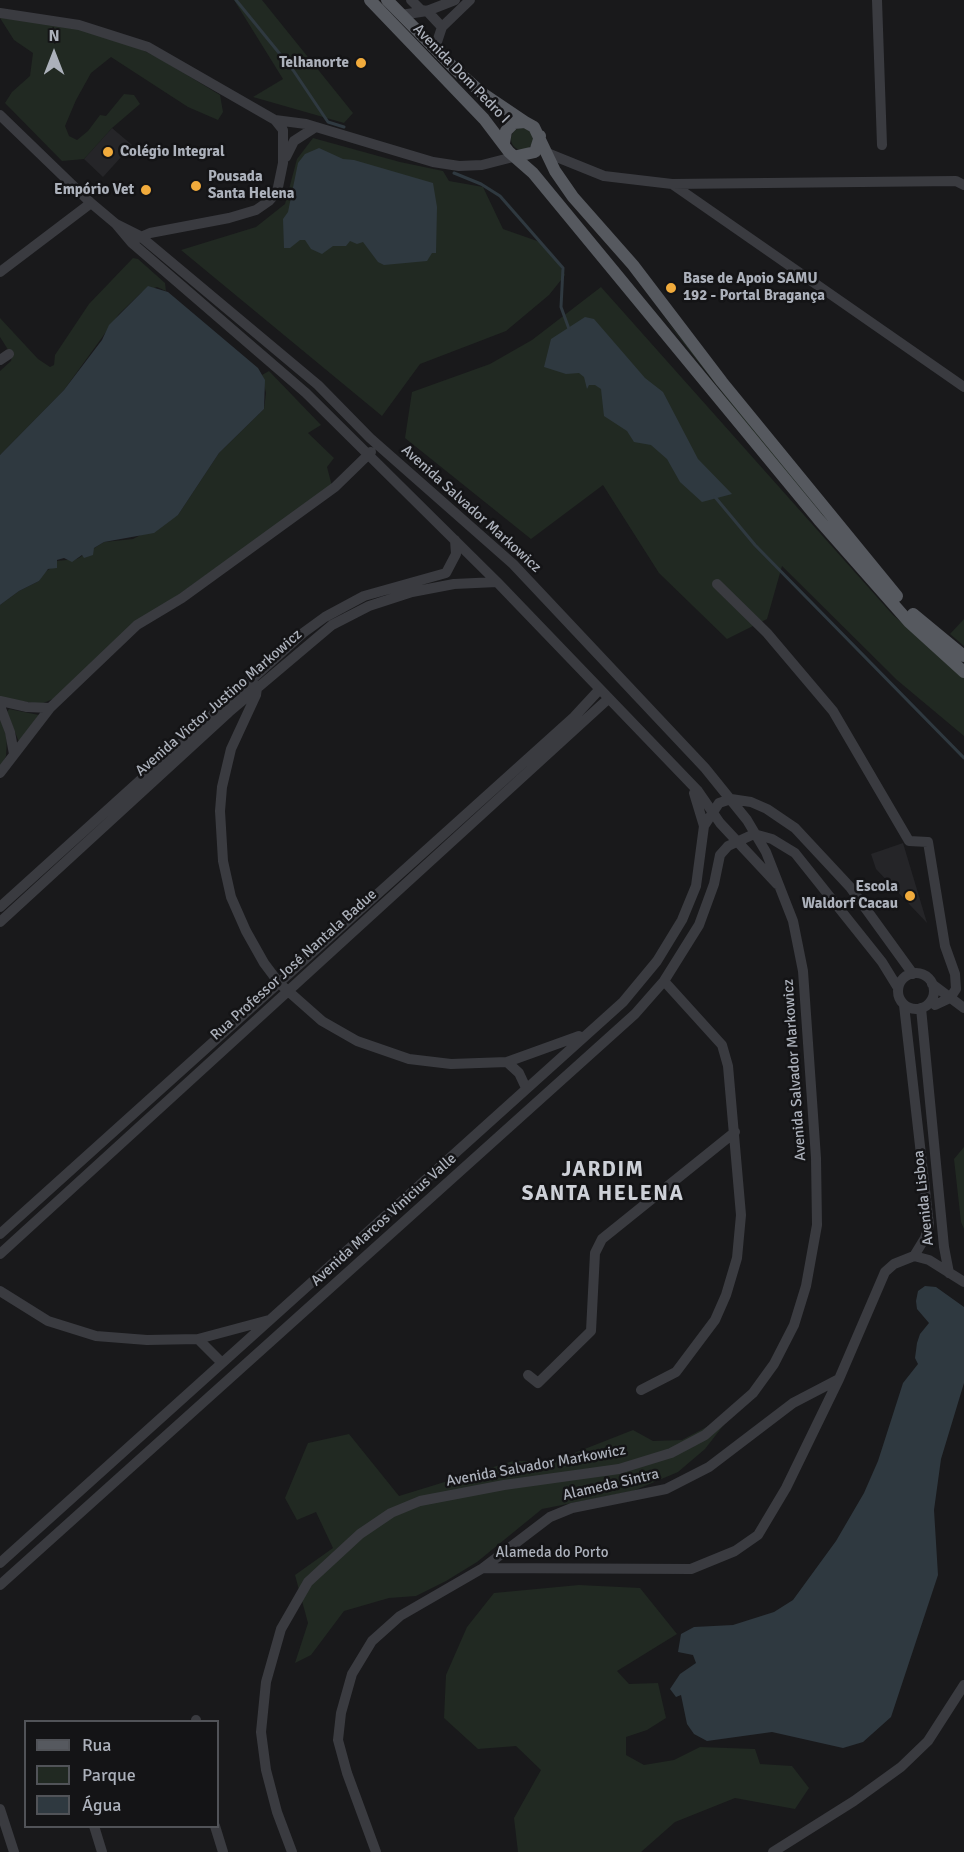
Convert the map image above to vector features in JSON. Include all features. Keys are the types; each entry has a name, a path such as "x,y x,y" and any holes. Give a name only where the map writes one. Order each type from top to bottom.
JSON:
{"main road":[{"name":"Avenida Dom Pedro I","path":"370,0 504,143"},
{"name":"Avenida Dom Pedro I","path":"387,0 482,93 525,122"},
{"path":"964,656 917,618 858,551 722,382 633,265 573,197 555,171 534,127 525,122 509,126 504,143 509,152 517,156 819,520 909,622 964,672"},
{"path":"517,156 530,155 535,152 540,136"}],"street":[{"path":"411,0 421,10 427,11 442,27"},
{"path":"401,15 427,11 454,0"},
{"path":"435,48 442,27 471,0"},
{"path":"877,0 882,145"},
{"path":"0,13 79,25 140,44 275,120 283,130 283,163 277,192 269,201 256,210 229,218 136,240"},
{"name":"Avenida Salvador Markowicz","path":"0,115 91,203 318,385 378,446 513,564 705,768 731,799 766,852 794,921 803,971 816,1158 817,1225 806,1286 794,1325 774,1364 753,1393 705,1435 680,1449 619,1469 504,1485 420,1501 391,1513 360,1534 308,1582 281,1629 266,1682 261,1732 266,1770 274,1802 292,1852"},
{"path":"275,120 314,128 433,162 459,166 488,163 517,156"},
{"path":"283,163 294,141 314,128"},
{"path":"488,163 503,150 504,143"},
{"path":"547,153 604,176 672,184 962,180"},
{"path":"672,184 964,387"},
{"path":"0,272 91,203"},
{"name":"Avenida Salvador Markowicz","path":"136,240 306,393 367,456 497,582 687,779 737,841 781,888"},
{"path":"0,773 50,708 137,625 182,598 335,487 378,446"},
{"path":"454,584 447,573 456,554 455,540"},
{"name":"Avenida Victor Justino Markowicz","path":"0,922 253,684 303,633 344,606 399,585 447,573"},
{"name":"Avenida Victor Justino Markowicz","path":"0,907 253,684 332,625 369,606 412,592 454,584 497,582"},
{"path":"717,584 767,633 833,711 909,841 928,842 945,946 955,974 956,989 950,998 915,1009 904,1005 898,988 882,962 795,853 772,839 754,834 737,841"},
{"path":"253,684 254,703 231,748 222,787 219,811 224,861 231,897 264,963 284,987 322,1021 357,1041 409,1059 451,1064 507,1062 585,1034"},
{"name":"Rua Professor José Nantala Badue","path":"0,1254 574,717 600,690"},
{"name":"Rua Professor José Nantala Badue","path":"0,1234 284,987 608,699"},
{"path":"0,701 27,707 50,708"},
{"path":"0,706 5,715 14,754"},
{"path":"641,732 653,732 657,718"},
{"path":"687,779 696,798 704,826"},
{"path":"712,811 719,803 731,799 767,808 795,828 850,887 914,974"},
{"name":"Avenida Marcos Vinicius Valle","path":"0,1563 623,1002 657,961 682,920 696,886 704,826 712,811"},
{"name":"Avenida Marcos Vinicius Valle","path":"0,1586 635,1014 664,981 699,925 714,884 720,855 737,841"},
{"path":"898,988 903,978 914,974 924,976 963,1007"},
{"path":"641,1390 676,1372 715,1320 726,1295 737,1258 741,1215 728,1066 722,1046 664,981"},
{"path":"928,1006 933,995 932,984"},
{"path":"623,1002 635,1014"},
{"name":"Avenida Lisboa","path":"904,1005 915,1120 929,1225 925,1238 914,1256"},
{"path":"928,1006 963,1007"},
{"name":"Avenida Lisboa","path":"928,1006 931,1119 944,1247 949,1273"},
{"path":"507,1062 519,1073 526,1088"},
{"path":"915,1120 931,1119"},
{"path":"528,1375 538,1383 591,1331 595,1253 602,1239 735,1132"},
{"path":"914,1256 929,1260 964,1282"},
{"name":"Alameda do Porto","path":"376,1852 347,1773 338,1740 340,1713 352,1674 372,1641 400,1616 483,1568 691,1569 735,1551 758,1535 786,1488 839,1379 885,1272 894,1264 914,1256"},
{"path":"0,1292 48,1321 96,1335 147,1340 198,1339 270,1320"},
{"path":"198,1339 222,1363"},
{"name":"Alameda Sintra","path":"483,1568 550,1516 572,1508 666,1488 709,1467 793,1403 839,1379"},
{"path":"773,1852 854,1801 901,1767 928,1741 964,1685"},
{"path":"0,1809 14,1852"},
{"path":"94,1828 102,1852"},
{"path":"214,1828 224,1852"}],"shaded area":[{"name":"Colégio Integral","path":"112,128 132,145 103,177 84,159"},
{"name":"Escola Waldorf Cacau","path":"903,843 927,923 876,869 871,854"}],"green space":[{"path":"234,0 262,0 353,113 344,123 253,97 283,79"},
{"path":"0,18 26,18 115,37 159,58 220,95 223,112 218,120 188,107 111,57 91,73 76,100 65,126 69,136 77,140 88,131 100,115 106,116 124,94 134,95 140,104 112,128 84,159 62,161 5,103 12,92 30,76 33,53 14,40"},
{"path":"522,128 530,131 533,139 530,147 522,150 514,147 511,139 514,131"},
{"path":"313,138 400,162 443,171 449,181 483,187 503,229 540,242 553,254 565,275 549,295 506,331 420,364 382,416 181,250 256,227 285,204 297,159"},
{"path":"133,258 138,259 165,283 166,291 157,287 142,292 119,314 64,390 0,455 0,371 11,361 12,356 0,337 0,318 38,359 50,367 54,365 55,355 89,304"},
{"path":"601,287 893,615 964,677 964,736 897,680 782,566 767,619 727,639 659,573 603,485 531,539 405,438 412,392 490,364 532,340"},
{"path":"660,313 902,607 964,666 913,621 768,451"},
{"path":"269,371 321,425 308,433 334,458 327,467 332,486 164,605 53,699 41,704 0,698 0,605 19,591 39,581 43,573 56,565 56,561 77,559 104,542 133,539 178,515 219,453 264,409 266,393 262,375"},
{"path":"964,619 964,646 950,634"},
{"path":"9,709 39,715 19,742 7,712"},
{"path":"0,719 7,737 6,756 0,769"},
{"path":"964,1147 964,1229 961,1222 954,1159"},
{"path":"733,1413 705,1449 678,1472 633,1491 542,1509 477,1562 446,1581 416,1596 389,1598 344,1611 311,1655 295,1663 308,1623 295,1575 333,1548 316,1512 297,1520 285,1498 308,1443 349,1434 399,1496 513,1461 554,1461 633,1430 653,1441 682,1440"},
{"path":"579,1585 640,1588 677,1634 617,1671 629,1684 658,1683 666,1718 647,1730 626,1737 626,1755 644,1765 674,1760 700,1747 755,1749 760,1764 792,1766 809,1788 795,1809 735,1798 675,1822 641,1852 518,1852 514,1818 541,1770 516,1746 478,1749 444,1718 446,1675 467,1627 494,1593"}],"water":[{"path":"319,148 343,159 354,160 433,183 437,207 436,253 432,253 427,261 384,265 378,262 363,242 357,244 350,241 346,246 333,246 322,254 311,249 305,240 300,240 290,248 284,248 283,219 288,212 298,163 305,154"},
{"path":"148,286 168,292 258,368 265,380 264,409 219,453 178,515 154,533 104,542 94,548 93,555 84,558 82,555 72,562 64,558 57,560 57,568 48,569 39,581 19,591 0,605 0,455 64,390 102,340 109,325"},
{"path":"585,317 594,319 645,378 663,392 698,459 732,494 702,502 680,482 667,459 651,445 634,442 627,431 604,416 601,389 595,385 589,385 587,389 584,377 579,373 566,374 544,367 551,339"},
{"path":"925,1286 936,1287 964,1307 964,1383 941,1459 934,1510 938,1575 891,1717 863,1742 843,1748 772,1732 707,1741 694,1734 687,1724 681,1695 676,1697 670,1689 680,1674 696,1663 693,1655 678,1652 681,1634 694,1627 733,1625 774,1612 793,1600 836,1541 864,1493 878,1461 903,1383 918,1364 915,1358 917,1343 920,1334 929,1323 917,1309 916,1301 918,1291"}],"waterway":[{"path":"236,0 293,70 328,122 344,127"},
{"path":"454,173 481,184 500,196 563,268 561,307 569,329"},
{"path":"715,497 755,545 964,758"}],"place":[{"name":"Telhanorte","path":"361,63"},
{"name":"Colégio Integral","path":"108,152"},
{"name":"Pousada Santa Helena","path":"196,186"},
{"name":"Empório Vet","path":"146,190"},
{"name":"Base de Apoio SAMU 192 - Portal Bragança","path":"671,288"},
{"name":"Escola Waldorf Cacau","path":"910,896"}],"district":[{"name":"JARDIM SANTA HELENA","path":"603,1182"}]}
